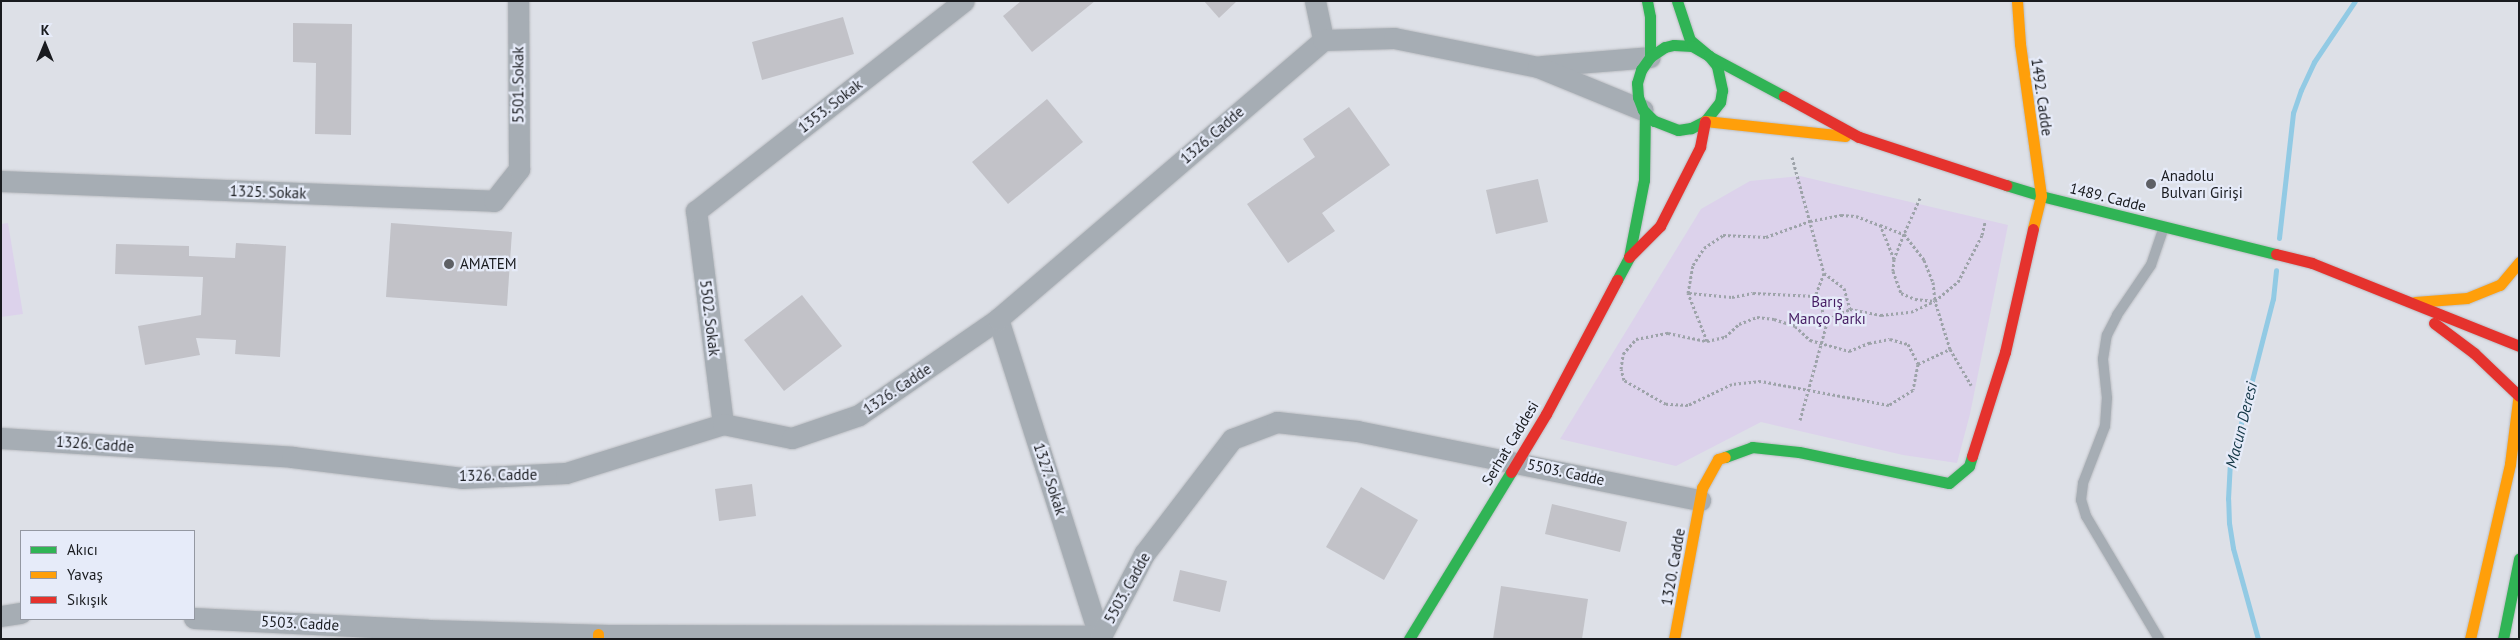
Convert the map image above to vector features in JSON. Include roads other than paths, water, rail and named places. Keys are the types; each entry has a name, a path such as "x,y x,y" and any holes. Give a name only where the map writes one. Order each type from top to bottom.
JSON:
{"main road":[{"path":"1647,1 1650,17 1650,57"},
{"path":"1629,257 1660,226 1700,147 1705,122 1720,102 1722,90 1717,66 1709,56 1690,40 1677,1"},
{"name":"1492. Cadde","path":"2018,1 2020,44 2041,196"},
{"path":"1705,122 1691,128 1678,130 1654,122 1644,111 1638,97 1637,83 1641,70 1650,57 1665,47 1692,46 1709,56"},
{"name":"1489. Cadde","path":"1709,56 1859,137 2041,196 2312,263 2519,346"},
{"path":"1629,257 1644,180 1644,111"},
{"name":"1489. Cadde","path":"1705,122 1859,137"},
{"name":"1320. Cadde","path":"1674,639 1702,488 1718,459 1752,447 1799,452 1949,483 1968,466 2006,352 2041,196"},
{"name":"Serhat Caddesi","path":"1409,639 1546,414 1629,257"},
{"path":"2406,302 2467,298 2500,285 2519,262"},
{"name":"1489. Cadde","path":"2406,302 2474,353 2519,395"},
{"path":"2470,639 2510,464 2519,395"},
{"path":"2503,639 2519,560"}],"street":[{"name":"5501. Sokak","path":"518,1 519,169"},
{"name":"1353. Sokak","path":"696,211 964,1"},
{"path":"1315,1 1323,40 1394,38 1538,67 1644,111"},
{"name":"1326. Cadde","path":"1,438 292,457 462,478 566,474 723,424 792,438 859,415 998,319 1323,40"},
{"path":"1538,67 1650,57"},
{"name":"1325. Sokak","path":"1,181 494,201 519,169"},
{"name":"5502. Sokak","path":"696,211 723,424"},
{"name":"1327. Sokak","path":"998,319 1100,637"},
{"name":"5503. Cadde","path":"195,618 428,630 598,636 1100,637 1144,554 1232,439 1276,422 1357,431 1700,500"},
{"path":"1,616 20,613"}],"lane":[{"path":"2158,639 2086,516 2081,500 2083,484 2105,426 2107,398 2103,359 2107,335 2117,315 2151,265 2164,226"}],"waterway":[{"name":"Macun Deresi","path":"2279,238 2293,113 2314,62 2355,1"},
{"name":"Macun Deresi","path":"2258,639 2233,548 2228,499 2230,466 2273,299 2276,270"}],"place":[{"name":"Anadolu Bulvarı Girişi","path":"2151,184"},
{"name":"AMATEM","path":"449,264"}],"park label":[{"name":"Barış Manço Parkı","path":"1827,310"}]}
